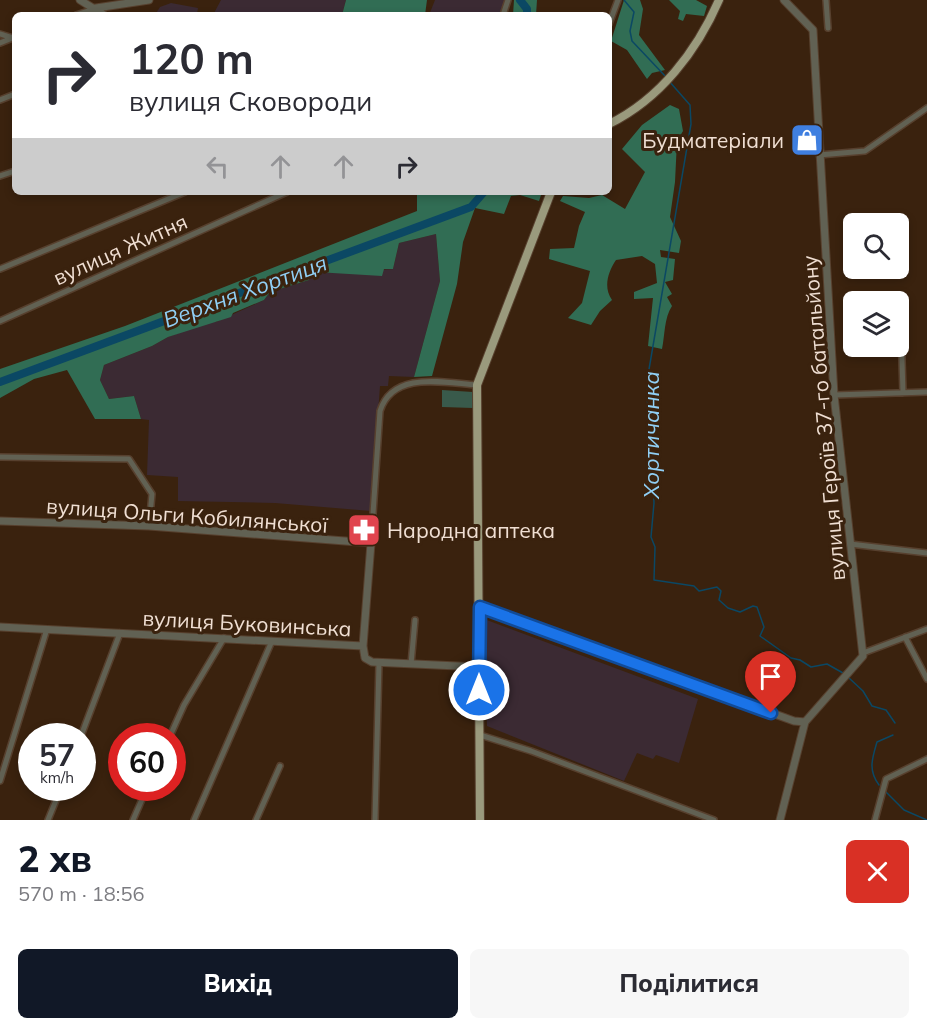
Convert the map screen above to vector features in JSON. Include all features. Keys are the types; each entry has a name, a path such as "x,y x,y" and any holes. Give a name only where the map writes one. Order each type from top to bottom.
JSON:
{"main road":[{"path":"612,121 634,110 672,75 706,29 719,0"},
{"path":"480,820 477,385 549,195"}],"street":[{"path":"80,0 101,12"},
{"path":"85,12 96,8 149,0"},
{"path":"612,15 617,0"},
{"name":"вулиця Героїв 37-го батальйону","path":"784,0 813,30 834,395 863,653"},
{"path":"826,0 828,28"},
{"path":"819,155 865,151 927,108"},
{"path":"0,269 178,195"},
{"name":"вулиця Житня","path":"0,321 280,195"},
{"path":"902,357 903,393"},
{"path":"363,646 380,411 388,395 403,384 417,382 477,385"},
{"path":"834,395 927,392"},
{"path":"0,458 129,459 152,494 148,526"},
{"name":"вулиця Ольги Кобилянської","path":"0,521 148,526 371,543"},
{"path":"850,544 927,553"},
{"path":"480,607 794,721 805,722"},
{"path":"411,664 414,621"},
{"name":"вулиця Буковинська","path":"0,627 363,646 363,654 367,660 379,663"},
{"path":"0,781 47,629"},
{"path":"780,820 805,722 862,659 863,653 927,629"},
{"path":"86,723 120,633"},
{"path":"905,637 927,680"},
{"path":"176,723 184,705 224,639"},
{"path":"194,820 272,640"},
{"path":"375,820 379,663 479,667"},
{"path":"480,735 507,742 714,820"},
{"path":"875,820 885,780 927,759"},
{"path":"256,820 280,766"},
{"path":"48,820 56,801"},
{"path":"133,820 141,801"}],"shaded area":[{"path":"221,0 346,0 343,12 215,12"},
{"path":"435,0 508,0 504,12 430,12"},
{"path":"171,3 198,8 197,12 157,12 160,7"},
{"path":"436,234 440,281 414,377 389,376 388,386 380,386 371,511 275,503 178,501 178,477 147,475 149,420 141,419 134,396 109,399 100,380 104,365 152,346 168,337 211,321 216,322 264,300 270,292 309,280 308,274 393,269 399,243"},
{"path":"484,619 698,699 679,763 656,755 653,759 637,753 624,781 487,726"}],"green space":[{"path":"346,0 427,0 425,12 343,12"},
{"path":"514,0 537,0 536,12 513,12"},
{"path":"624,0 640,0 643,9 639,35 665,70 652,73 647,79 627,50 612,42"},
{"path":"669,0 696,0 707,6 704,16 686,14 683,21 678,19 680,11"},
{"path":"670,105 679,109 683,131 677,141 670,217 681,241 679,253 660,250 661,257 675,259 673,280 665,282 672,294 667,297 672,306 666,321 662,349 648,346 653,298 634,299 634,292 657,283 655,264 642,256 616,260 607,285 612,300 600,311 591,325 568,318 582,303 590,271 549,259 550,249 574,248 585,212 560,201 563,196 589,198 602,195 625,209 645,172 622,149 642,125"},
{"path":"417,195 520,195 511,196 504,214 475,208 463,242 457,284 432,376 414,377 440,281 436,234 399,243 393,269 384,269 382,276 316,272 309,274 309,280 270,292 264,300 233,313 231,317 168,337 152,346 104,365 100,380 109,399 134,396 141,419 95,419 67,370 34,379 0,398 0,369 125,326 417,211"},
{"path":"520,195 541,195 539,201"},
{"path":"442,390 473,392 473,408 442,407"}],"waterway":[{"name":"Верхня Хортиця","path":"520,0 527,12"},
{"name":"Хортичанка","path":"624,0 634,12 630,31 632,41 666,77"},
{"name":"Хортичанка","path":"669,81 690,105 691,124 647,381 648,437 651,447 654,503 651,537 655,547 654,580 694,586 699,591 717,587 721,591 719,600 728,608 740,612 753,606 757,607 764,627 760,636 791,658 800,660 811,667 827,664 843,673"},
{"name":"Верхня Хортиця","path":"0,382 471,207 481,195"},
{"name":"Хортичанка","path":"849,678 863,691 872,706 886,710 895,723"},
{"name":"Хортичанка","path":"879,785 872,769 875,748 877,742 893,735"},
{"name":"Хортичанка","path":"886,792 904,810 927,820"}],"place":[{"name":"Будматеріали","path":"807,140"},
{"name":"Народна аптека","path":"364,530"}],"route":[{"path":"479,690 480,607 771,713"}]}
